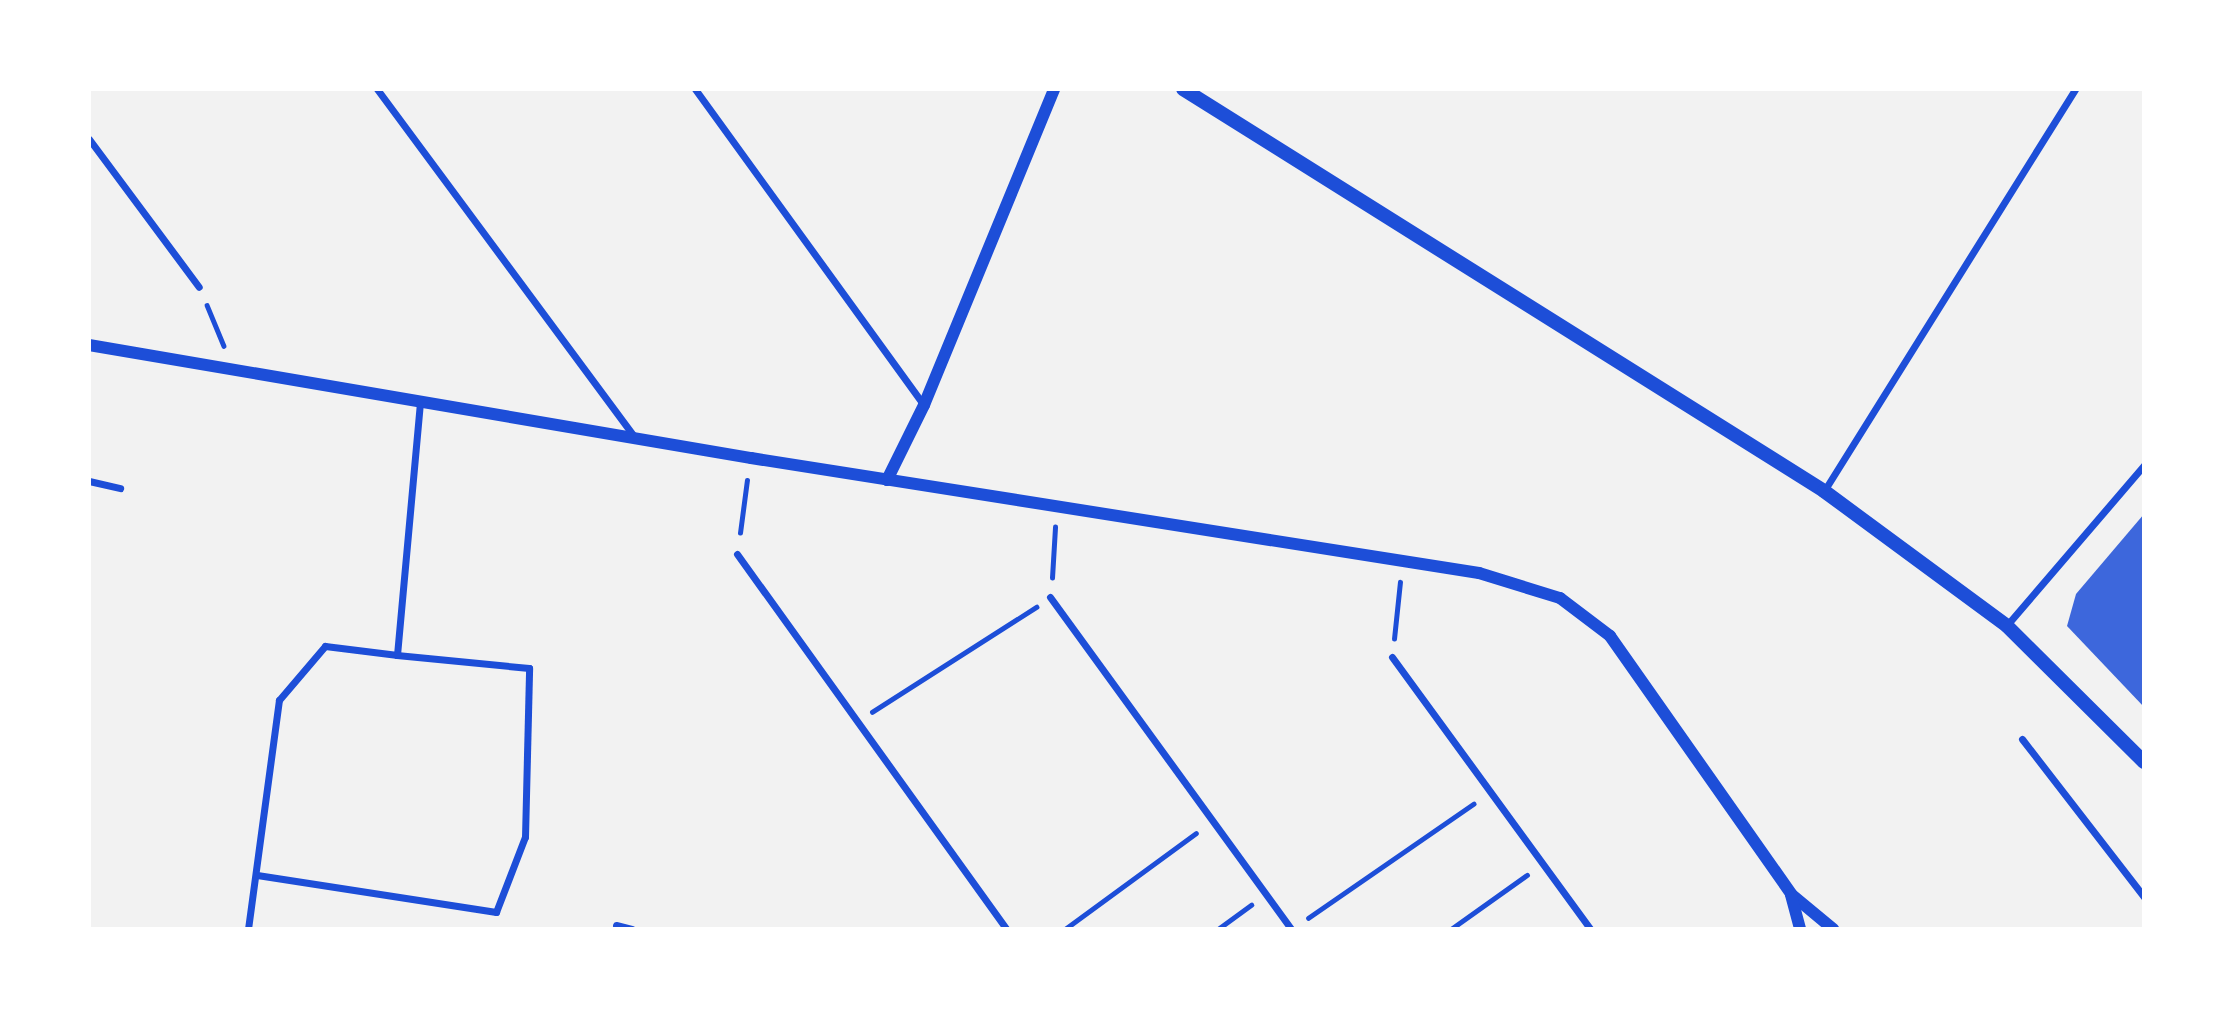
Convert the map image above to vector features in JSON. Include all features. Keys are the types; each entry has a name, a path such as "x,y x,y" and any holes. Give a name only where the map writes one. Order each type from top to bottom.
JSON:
{"main road":[{"path":"1183,89 1824,491 2007,626 2144,762"}],"street":[{"path":"377,89 635,439"},
{"path":"695,89 924,405"},
{"path":"887,480 924,405 1054,89"},
{"path":"1824,491 2075,89"},
{"path":"89,139 200,287"},
{"path":"89,345 635,439 1479,573 1560,598 1610,636 1791,894 1833,929"},
{"path":"397,655 420,403"},
{"path":"2007,626 2144,465"},
{"path":"89,481 120,488"},
{"path":"737,554 1006,929"},
{"path":"1050,597 1291,929"},
{"path":"248,929 279,700 325,646 529,668 525,837 495,912 257,875"},
{"path":"1392,657 1590,929"},
{"path":"2022,739 2144,897"},
{"path":"1791,894 1800,929"},
{"path":"615,925 632,929"}],"path":[{"path":"200,287 234,369"},
{"path":"737,554 751,458"},
{"path":"857,722 1050,597 1057,506"},
{"path":"1392,657 1402,560"},
{"path":"1303,921 1491,792"},
{"path":"1065,929 1213,820"},
{"path":"1451,929 1543,864"},
{"path":"1217,929 1266,894"}],"building":[{"path":"2144,514 2144,707 2067,626 2076,594"}]}
